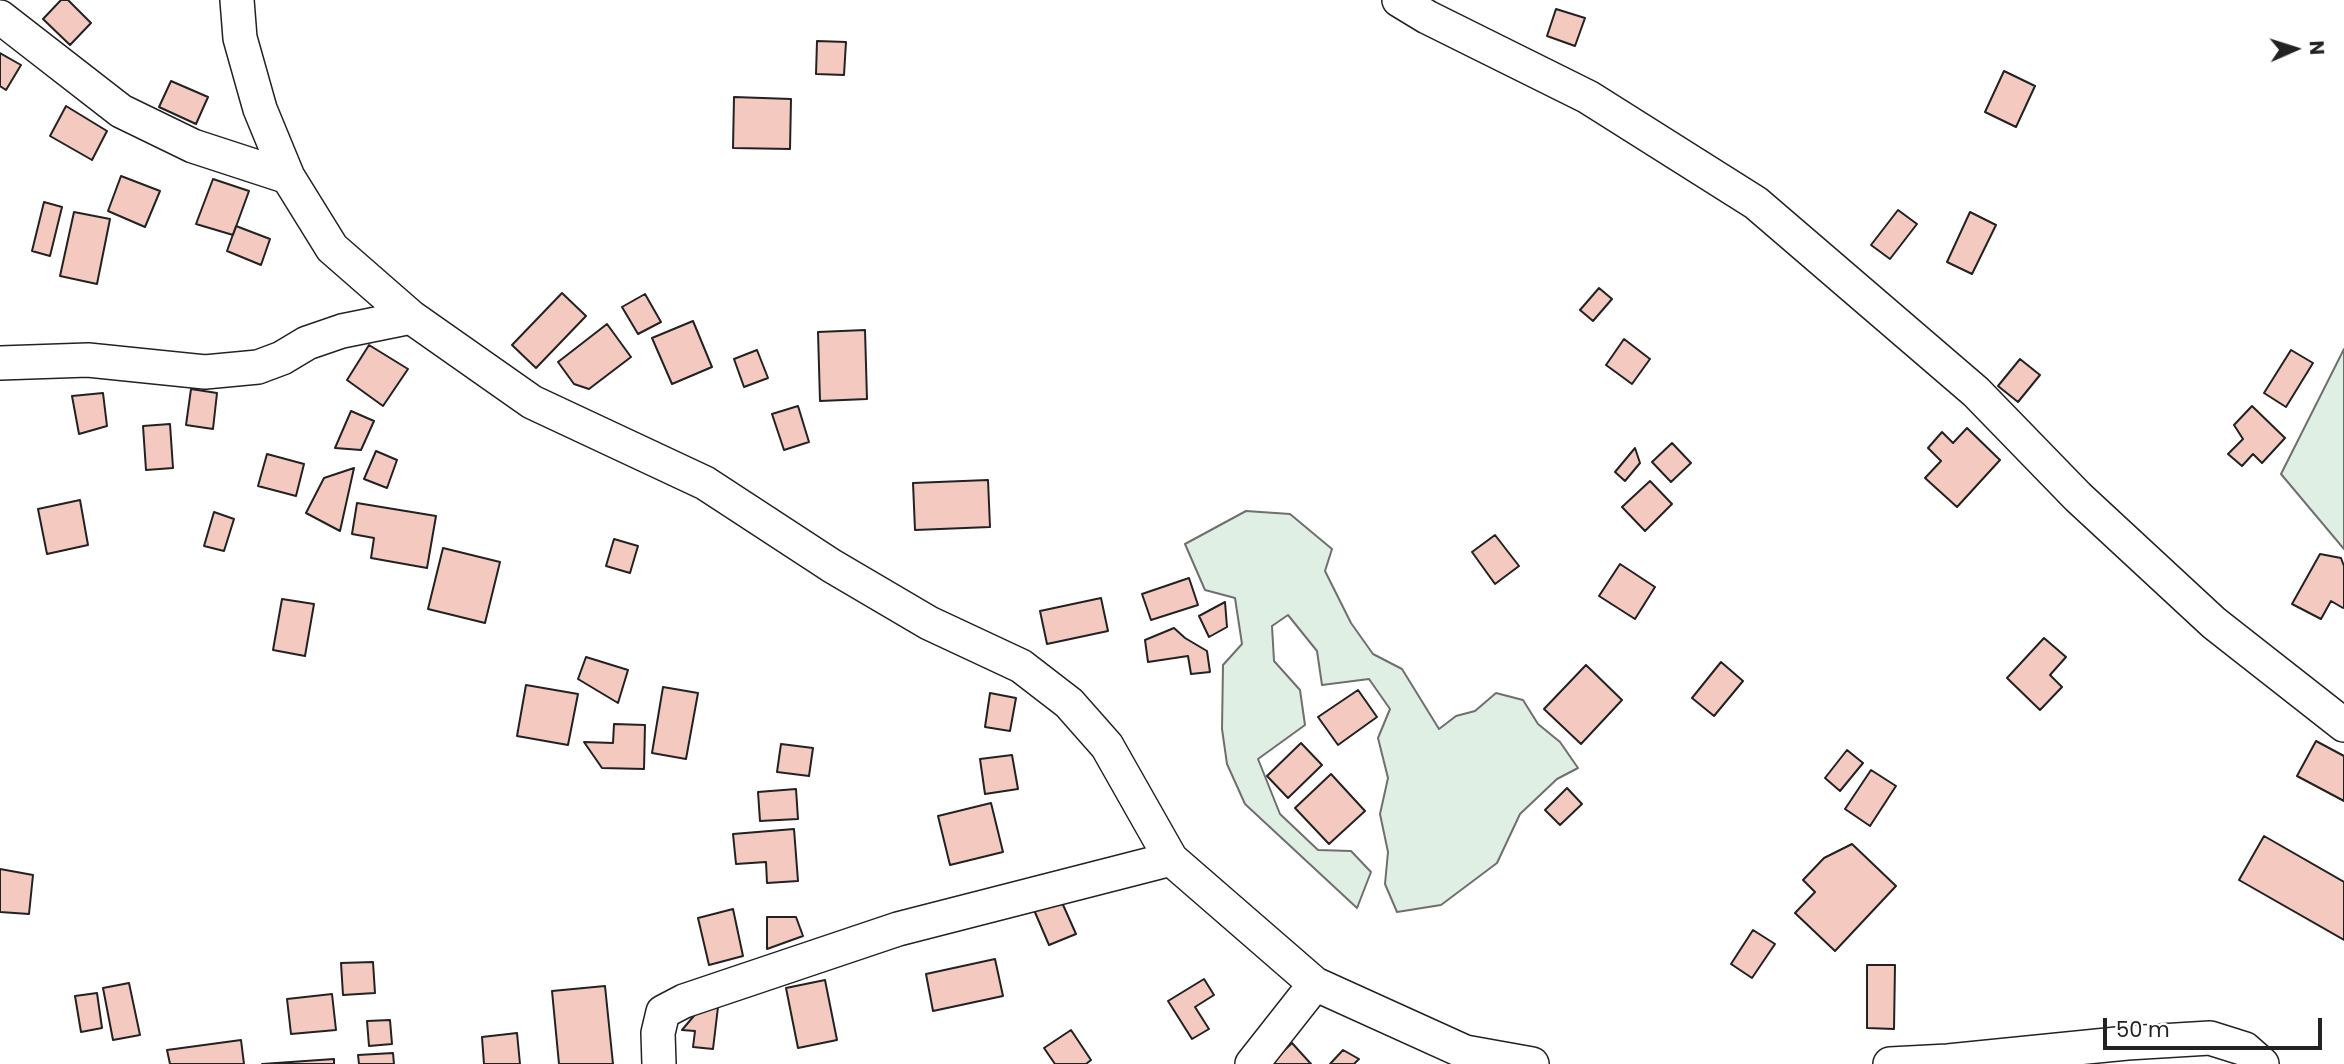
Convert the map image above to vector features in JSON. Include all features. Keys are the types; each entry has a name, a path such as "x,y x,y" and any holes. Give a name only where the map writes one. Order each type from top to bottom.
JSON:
{"street":[{"path":"237,0 240,38 260,109 288,177 332,248 411,317 531,402 705,483 832,566 929,623 1021,666 1069,703 1107,746 1171,859 1315,984 1465,1052 1532,1064"},
{"path":"1399,0 1427,17 1588,97 1756,203 1976,392 2078,497 2214,623 2344,724"},
{"path":"0,18 121,111 193,146 288,177"},
{"path":"0,363 88,360 205,372 258,367 282,358 307,343 342,331 411,317"},
{"path":"659,1064 658,1033 663,1012 684,1001 898,929 1171,859"},
{"path":"1252,1064 1315,984"},
{"path":"1890,1064 2210,1038 2245,1049 2262,1064"}],"green space":[{"path":"2344,349 2344,549 2281,474"},
{"path":"1246,511 1290,514 1332,549 1325,571 1351,623 1373,654 1402,669 1439,729 1456,716 1475,711 1496,693 1523,700 1538,724 1560,742 1578,768 1557,779 1520,814 1497,863 1441,905 1397,912 1385,884 1388,852 1380,814 1388,778 1378,738 1390,709 1369,679 1322,685 1317,651 1288,615 1272,626 1274,661 1300,690 1305,725 1258,759 1280,814 1318,850 1351,851 1371,872 1357,908 1245,804 1227,764 1222,729 1223,665 1242,644 1235,598 1205,590 1185,544"}],"building":[{"path":"61,0 68,0 91,23 70,45 43,19"},
{"path":"1556,9 1585,18 1575,46 1547,36"},
{"path":"817,41 846,42 844,75 816,74"},
{"path":"0,53 21,65 6,90 0,86"},
{"path":"2004,71 2035,86 2016,127 1985,112"},
{"path":"171,81 208,97 196,124 159,107"},
{"path":"734,97 791,99 790,149 733,148"},
{"path":"66,106 107,131 92,160 50,136"},
{"path":"121,176 160,191 145,227 108,211"},
{"path":"213,179 249,191 233,235 196,224"},
{"path":"44,202 62,207 50,256 32,251"},
{"path":"1898,210 1917,224 1890,259 1871,245"},
{"path":"74,212 110,219 97,284 60,276"},
{"path":"1970,212 1996,225 1972,274 1947,262"},
{"path":"236,226 270,239 261,265 227,251"},
{"path":"1599,288 1612,299 1593,321 1580,310"},
{"path":"562,293 586,316 536,368 512,345"},
{"path":"645,294 661,322 638,334 622,307"},
{"path":"693,321 712,367 672,384 652,338"},
{"path":"607,324 631,357 589,389 574,384 558,362"},
{"path":"865,330 867,399 820,401 818,332"},
{"path":"1624,339 1650,359 1632,384 1606,365"},
{"path":"369,345 408,369 383,406 347,380"},
{"path":"757,350 768,378 744,387 734,359"},
{"path":"2291,350 2313,363 2286,407 2264,393"},
{"path":"2020,359 2040,375 2018,402 1998,386"},
{"path":"191,389 217,393 213,429 186,425"},
{"path":"103,393 107,426 79,434 72,396"},
{"path":"798,406 809,442 784,450 772,414"},
{"path":"2252,406 2285,438 2262,463 2253,454 2242,466 2228,454 2243,439 2234,425"},
{"path":"351,411 374,421 361,450 335,448"},
{"path":"170,424 173,468 146,470 143,426"},
{"path":"1967,428 2000,460 1957,507 1925,478 1941,461 1928,448 1942,432 1953,443"},
{"path":"1672,443 1691,463 1671,482 1652,462"},
{"path":"1635,448 1640,463 1625,481 1615,472"},
{"path":"376,451 397,460 387,488 364,479"},
{"path":"267,454 304,464 296,496 258,486"},
{"path":"354,468 340,531 306,513 324,478"},
{"path":"988,480 990,527 915,530 913,483"},
{"path":"1650,481 1672,504 1645,531 1622,507"},
{"path":"80,500 88,545 47,554 38,509"},
{"path":"357,503 436,516 427,568 371,558 374,538 352,534"},
{"path":"214,512 234,519 224,551 204,546"},
{"path":"1495,535 1519,566 1495,584 1472,552"},
{"path":"614,539 638,546 630,573 606,566"},
{"path":"443,548 500,562 485,623 428,609"},
{"path":"2320,554 2341,558 2344,566 2344,607 2331,601 2321,619 2292,604"},
{"path":"1620,564 1655,587 1635,619 1599,596"},
{"path":"1189,578 1198,605 1151,620 1142,594"},
{"path":"1101,598 1108,631 1047,644 1040,611"},
{"path":"282,599 314,604 305,656 273,650"},
{"path":"1225,602 1227,627 1209,637 1199,616"},
{"path":"1174,628 1207,651 1210,672 1191,674 1188,656 1148,662 1145,640"},
{"path":"2044,638 2066,657 2050,675 2062,687 2040,710 2007,678"},
{"path":"586,657 628,670 618,703 578,679"},
{"path":"1721,662 1743,681 1714,716 1692,698"},
{"path":"1586,665 1622,700 1581,744 1544,709"},
{"path":"526,685 578,694 568,745 517,736"},
{"path":"663,687 698,693 686,759 652,753"},
{"path":"1358,690 1377,717 1338,745 1318,717"},
{"path":"990,693 1016,698 1010,731 985,727"},
{"path":"614,724 645,725 644,769 602,768 584,742 613,743"},
{"path":"2316,741 2344,756 2344,801 2297,776"},
{"path":"1301,743 1322,765 1288,798 1267,776"},
{"path":"781,744 813,748 809,776 777,772"},
{"path":"1847,750 1863,763 1840,791 1825,778"},
{"path":"1012,755 1018,789 985,794 980,759"},
{"path":"1871,770 1896,786 1870,826 1845,809"},
{"path":"1331,774 1365,811 1329,844 1295,808"},
{"path":"1567,788 1582,804 1560,825 1545,810"},
{"path":"796,789 798,819 760,821 758,792"},
{"path":"991,803 1003,852 950,865 938,816"},
{"path":"794,829 798,881 767,883 766,862 736,864 733,834"},
{"path":"2264,836 2344,882 2344,940 2239,880"},
{"path":"1852,844 1896,886 1835,951 1795,913 1815,892 1803,880 1824,858"},
{"path":"0,869 33,875 29,914 0,912"},
{"path":"1060,898 1076,934 1049,945 1034,910"},
{"path":"733,909 743,956 709,965 698,918"},
{"path":"767,917 796,917 803,936 767,949"},
{"path":"1753,930 1775,944 1752,978 1731,964"},
{"path":"995,959 1003,996 933,1011 926,974"},
{"path":"373,962 375,993 343,995 341,963"},
{"path":"1867,965 1895,965 1894,1029 1867,1028"},
{"path":"1204,979 1214,995 1195,1007 1209,1029 1192,1039 1168,1001"},
{"path":"825,980 837,1040 798,1048 786,988"},
{"path":"129,983 140,1035 113,1040 103,988"},
{"path":"605,986 613,1064 559,1064 552,991"},
{"path":"97,993 102,1028 81,1032 75,996"},
{"path":"332,994 336,1030 291,1034 287,999"},
{"path":"718,1007 713,1049 693,1047 695,1031 682,1030 698,1011"},
{"path":"390,1020 392,1044 369,1046 367,1021"},
{"path":"1071,1030 1091,1060 1086,1064 1055,1064 1044,1048"},
{"path":"517,1033 520,1064 484,1064 482,1037"},
{"path":"241,1040 244,1064 170,1064 167,1050"},
{"path":"1292,1043 1311,1064 1270,1064"},
{"path":"1343,1050 1359,1059 1354,1064 1330,1064"},
{"path":"393,1053 394,1064 359,1064 358,1055"},
{"path":"334,1059 334,1064 262,1064"}]}
